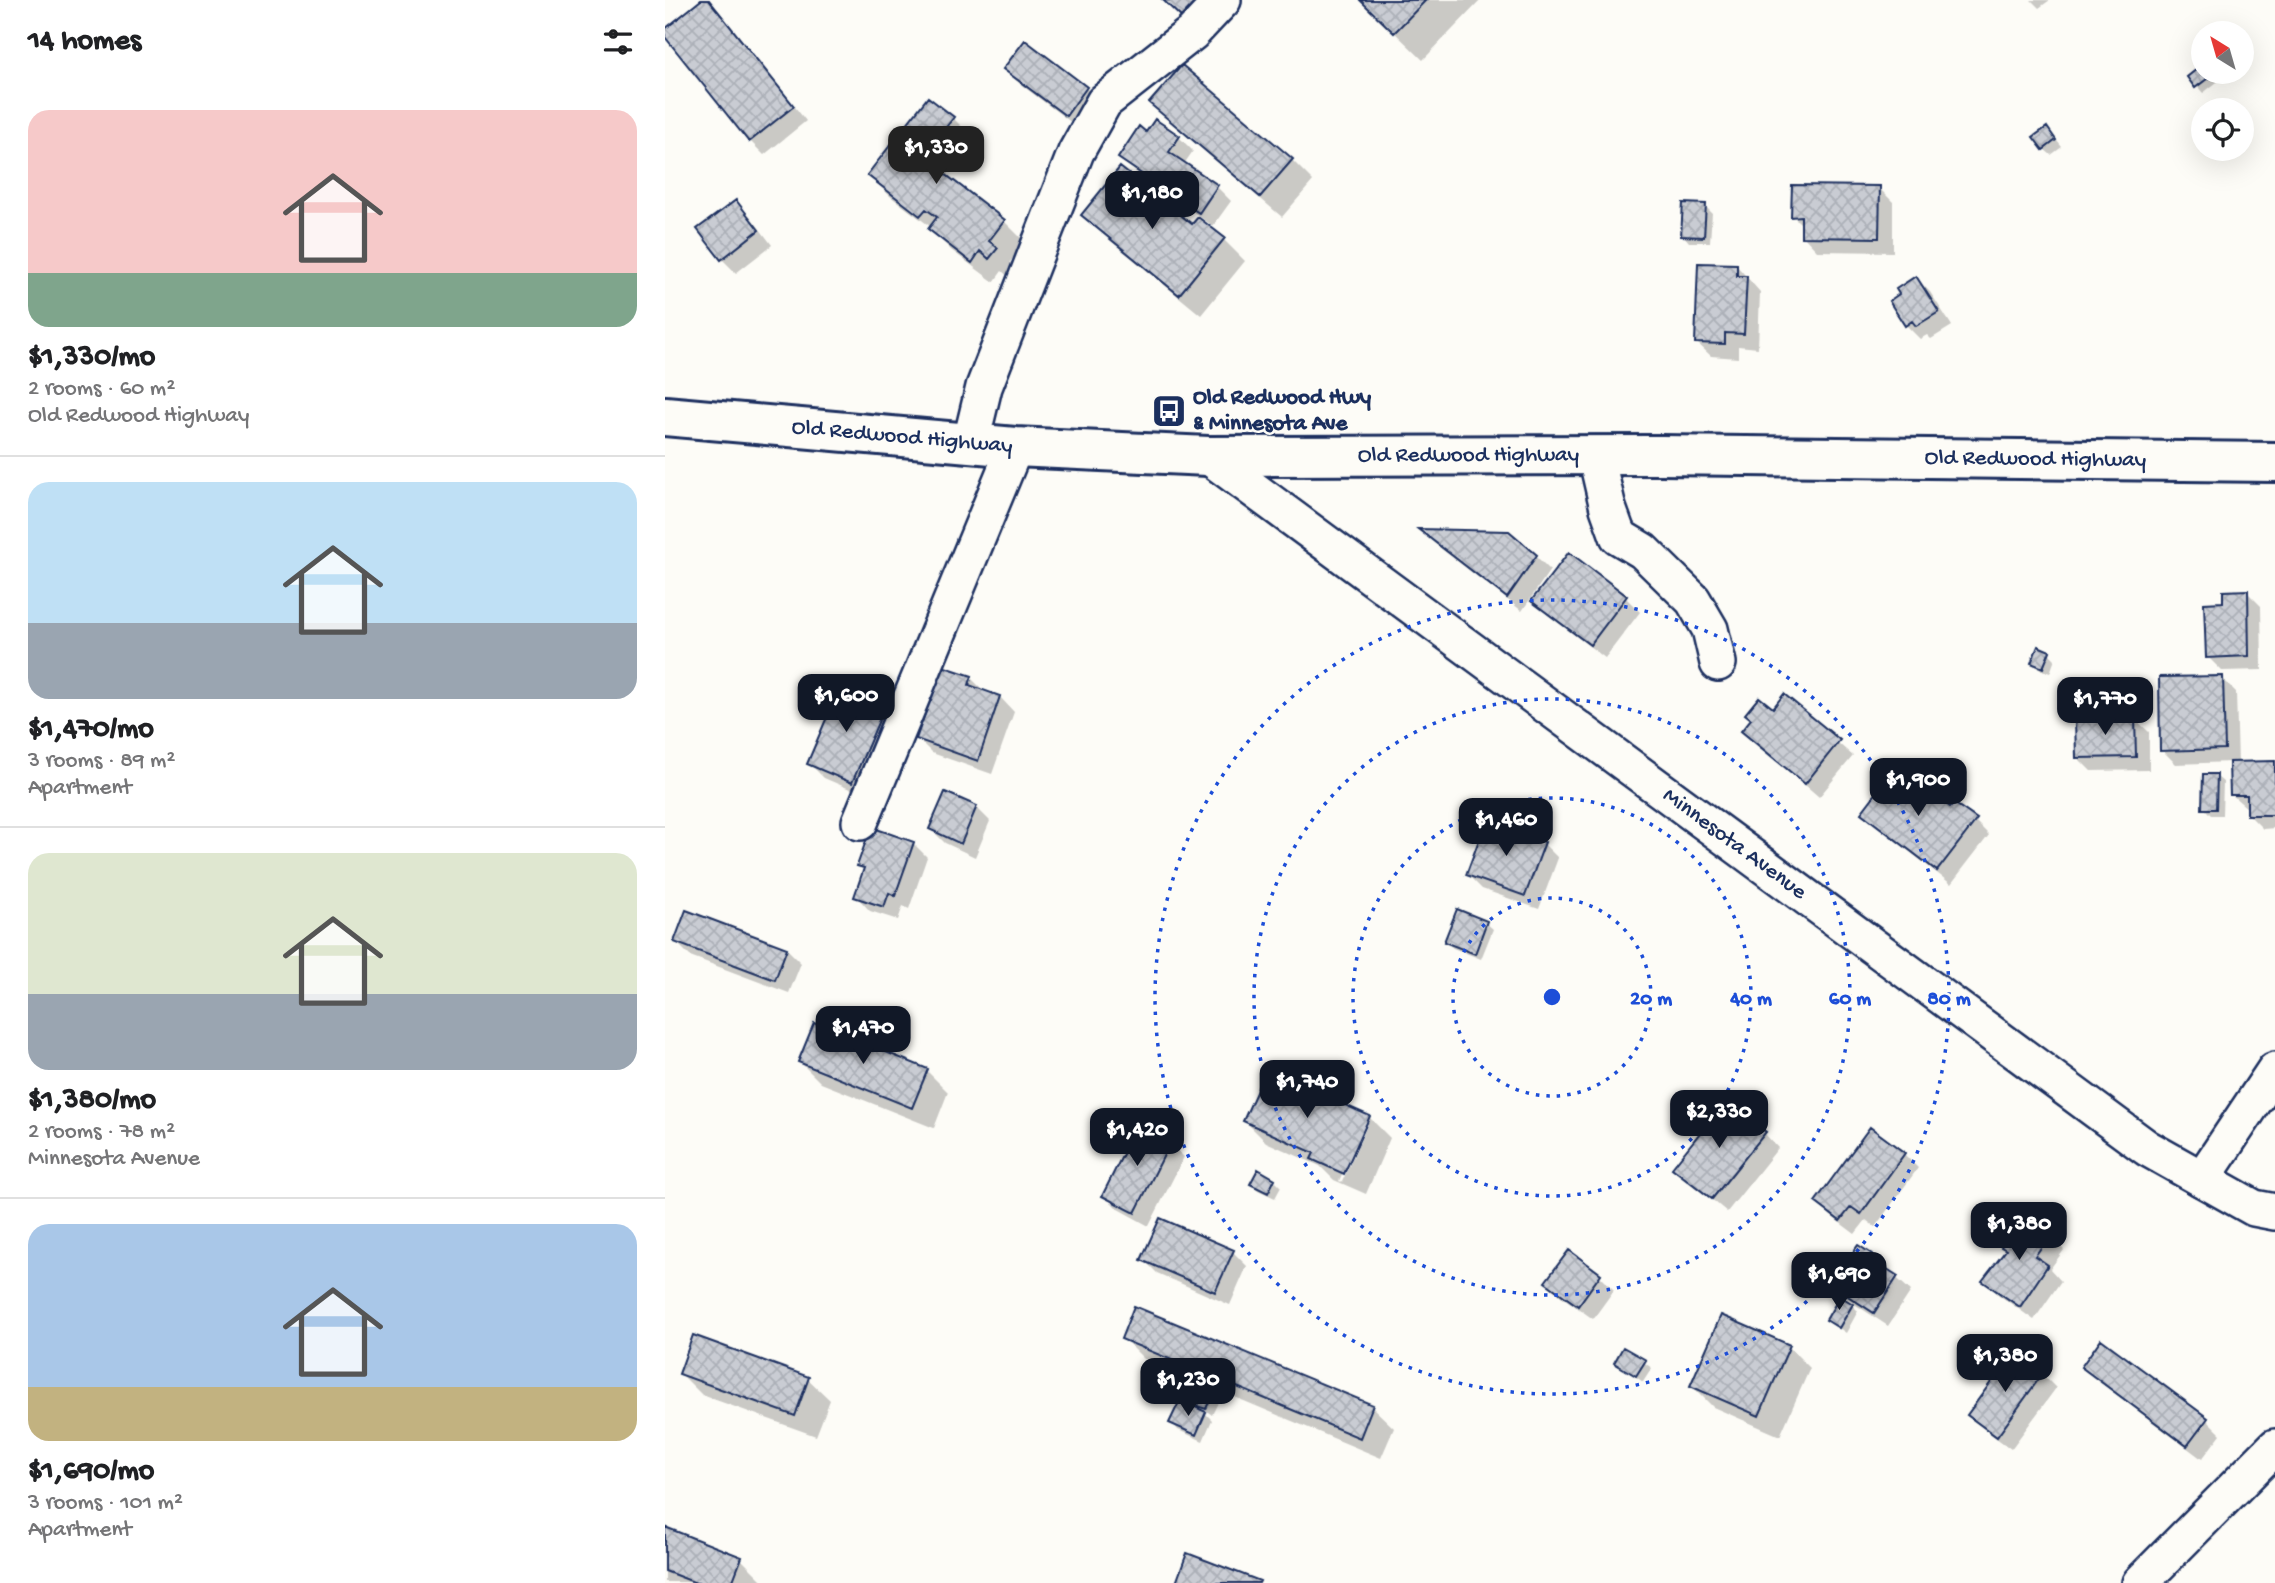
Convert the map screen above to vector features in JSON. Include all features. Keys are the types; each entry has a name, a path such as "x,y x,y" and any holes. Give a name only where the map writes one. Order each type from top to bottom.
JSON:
{"main road":[{"name":"Old Redwood Highway","path":"665,416 1015,447 1208,456 2275,461"}],"street":[{"path":"971,441 984,387 1039,246 1076,152 1104,102 1192,33 1223,0"},
{"path":"859,821 1015,447"},
{"name":"Minnesota Avenue","path":"1208,456 2147,1148 2254,1208 2275,1212"},
{"path":"1596,456 1608,508 1618,536 1643,551 1693,600 1710,629 1718,663"},
{"path":"2202,1179 2275,1070"},
{"path":"2140,1583 2275,1447"}],"building":[{"path":"701,0 709,0 794,106 749,142 665,37 665,29"},
{"path":"1163,0 1201,0 1183,19"},
{"path":"1360,0 1426,0 1394,33"},
{"path":"1025,40 1087,87 1066,116 1003,69"},
{"path":"1182,65 1293,159 1260,197 1149,103"},
{"path":"928,97 954,117 923,157 1005,220 989,241 998,248 989,259 980,251 972,263 928,229 937,217 926,209 920,216 867,175"},
{"path":"1155,119 1180,136 1169,152 1218,185 1199,213 1118,158 1139,126 1146,132"},
{"path":"2047,127 2056,140 2043,150 2033,137"},
{"path":"1120,167 1192,224 1198,217 1225,238 1179,295 1081,215"},
{"path":"1792,185 1880,186 1879,238 1801,237 1801,216 1791,217"},
{"path":"736,200 759,230 721,260 697,229"},
{"path":"1683,203 1706,204 1704,237 1681,236"},
{"path":"1698,263 1737,264 1737,276 1747,276 1744,334 1725,333 1725,344 1695,343"},
{"path":"1916,276 1939,312 1916,326 1912,321 1905,326 1889,301 1899,294 1896,289"},
{"path":"1418,529 1509,531 1537,555 1507,598"},
{"path":"1569,552 1627,596 1590,645 1531,601"},
{"path":"2248,590 2249,656 2206,658 2204,603 2223,602 2223,591"},
{"path":"2038,646 2050,651 2043,668 2031,663"},
{"path":"942,666 972,676 969,685 1000,696 978,761 916,739"},
{"path":"2223,676 2225,749 2160,751 2159,677"},
{"path":"841,684 886,704 852,783 807,764"},
{"path":"1784,694 1840,740 1805,784 1741,731 1751,719 1745,714 1759,697 1773,708"},
{"path":"2135,716 2136,757 2076,758 2075,717"},
{"path":"2275,761 2275,815 2247,815 2247,795 2230,795 2229,762"},
{"path":"1897,766 1950,807 1954,803 1977,819 1937,871 1861,813"},
{"path":"2203,774 2217,774 2216,809 2202,809"},
{"path":"945,792 977,806 961,844 929,829"},
{"path":"1486,821 1545,842 1525,896 1466,875"},
{"path":"871,827 914,842 895,896 889,893 884,907 854,897 864,868 857,866"},
{"path":"1457,909 1487,921 1475,954 1444,942"},
{"path":"686,910 787,948 775,980 674,942"},
{"path":"814,1023 928,1069 912,1108 798,1062"},
{"path":"1266,1070 1370,1116 1344,1174 1311,1159 1314,1153 1243,1121"},
{"path":"1726,1100 1766,1132 1712,1199 1672,1168"},
{"path":"1138,1124 1171,1141 1135,1213 1102,1196"},
{"path":"1870,1127 1905,1153 1861,1214 1851,1207 1840,1221 1815,1202"},
{"path":"1258,1169 1275,1179 1268,1193 1250,1184"},
{"path":"2023,1215 2051,1234 2035,1256 2048,1265 2020,1307 1982,1281 2006,1250 2001,1247"},
{"path":"1160,1218 1234,1250 1215,1292 1141,1260"},
{"path":"1858,1245 1872,1254 1870,1258 1898,1276 1874,1313 1840,1291 1853,1271 1857,1274 1860,1269 1847,1261"},
{"path":"1569,1250 1601,1274 1578,1306 1545,1282"},
{"path":"1840,1296 1853,1304 1839,1328 1826,1320"},
{"path":"1134,1306 1373,1405 1360,1438 1121,1339"},
{"path":"1721,1315 1790,1345 1759,1416 1690,1386"},
{"path":"693,1335 809,1377 795,1416 679,1374"},
{"path":"2101,1339 2208,1418 2187,1446 2081,1367"},
{"path":"1623,1347 1646,1360 1636,1376 1614,1363"},
{"path":"2013,1352 2043,1373 1997,1437 1967,1415"},
{"path":"1206,1384 1215,1388 1206,1409 1197,1406"},
{"path":"1180,1400 1206,1412 1196,1435 1169,1423"},
{"path":"665,1527 742,1557 732,1583 696,1583 665,1571"},
{"path":"1187,1553 1260,1581 1176,1583"}],"place":[{"name":"Old Redwood Hwy & Minnesota Ave","path":"1169,411"}]}
